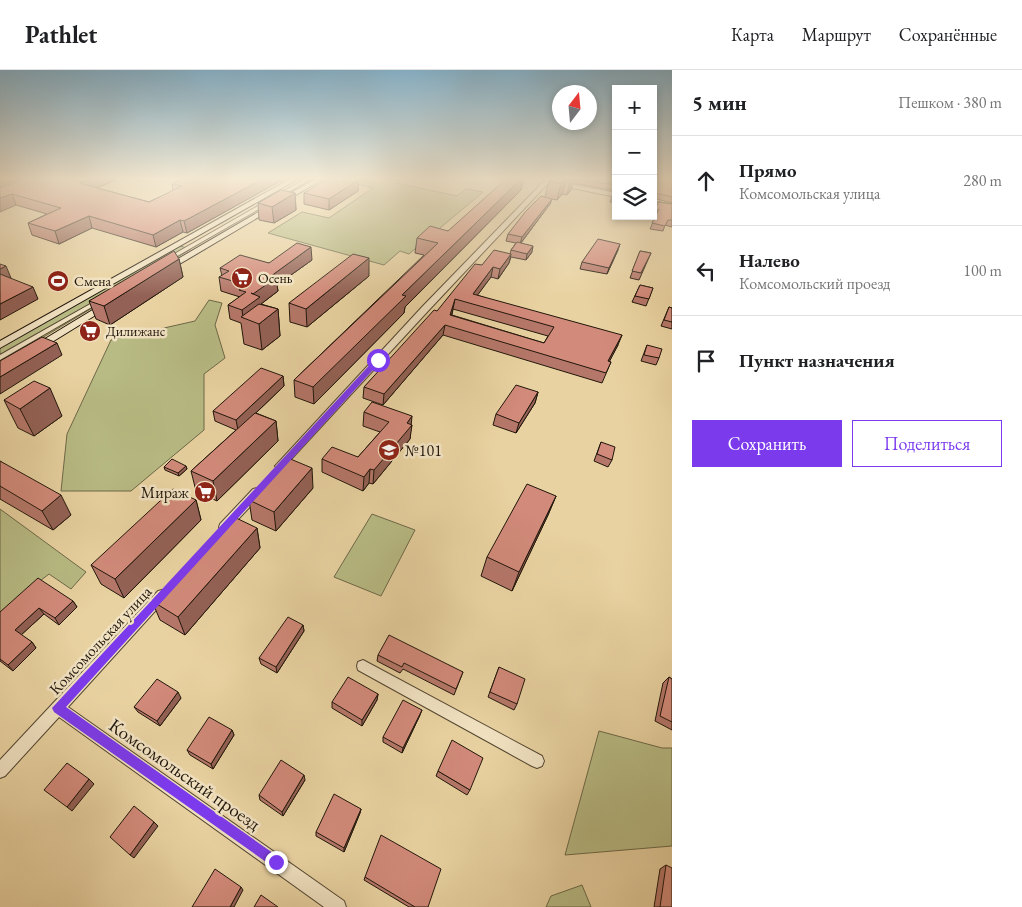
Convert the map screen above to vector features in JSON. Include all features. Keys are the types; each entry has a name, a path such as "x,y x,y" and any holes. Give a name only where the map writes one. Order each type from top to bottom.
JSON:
{"street":[{"path":"0,345 226,218"},
{"path":"157,270 196,242 239,218"},
{"path":"157,270 250,218"},
{"path":"214,538 429,304 511,218"},
{"path":"0,369 121,296"},
{"path":"0,358 106,297"},
{"name":"Комсомольская улица","path":"0,771 167,589"},
{"path":"363,666 537,761"},
{"name":"Комсомольский проезд","path":"58,708 338,907"}],"green space":[{"path":"292,218 452,218 409,254 400,251 384,265 268,233"},
{"path":"180,246 191,249 0,363 0,348"},
{"path":"209,300 222,303 215,325 225,358 204,374 204,430 131,491 61,491 67,434 111,340 195,321"},
{"path":"0,509 86,572 71,589 49,574 0,612"},
{"path":"372,514 415,530 381,596 334,577"},
{"path":"599,731 662,748 672,748 672,846 565,855"},
{"path":"582,885 591,907 546,907 551,896"}],"building":[{"path":"39,218 84,218 55,231 28,223"},
{"path":"96,218 190,218 184,221 180,220 153,235"},
{"path":"462,218 481,218 402,295 406,296 313,387 294,380 438,243 417,238 430,226 448,231"},
{"path":"520,218 537,218 522,237 508,234"},
{"path":"657,218 672,218 672,220 668,220 665,226 652,223"},
{"path":"598,239 620,244 609,268 582,262"},
{"path":"517,242 533,246 527,254 511,250"},
{"path":"297,243 311,247 271,276 277,277 253,294 260,297 242,310 228,305 246,292 239,290 246,285 219,277 229,271 220,268 240,255 269,263"},
{"path":"494,250 511,254 500,269 493,267 473,294 622,335 608,361 611,362 606,373 445,325 384,394 364,387 434,310 437,311 475,264 482,265","holes":["455,299 554,327 544,343 450,315"]},
{"path":"174,251 179,259 104,306 89,301"},
{"path":"640,251 651,253 641,273 632,271"},
{"path":"353,254 369,258 306,309 289,303"},
{"path":"0,274 33,287 0,304"},
{"path":"640,285 653,288 649,299 635,296"},
{"path":"259,304 278,309 259,324 241,317"},
{"path":"669,307 672,308 672,322 664,320"},
{"path":"42,337 57,343 0,377 0,361"},
{"path":"647,345 662,349 659,358 644,355"},
{"path":"261,368 283,376 236,420 213,411"},
{"path":"34,381 50,388 20,409 4,400"},
{"path":"516,385 538,392 519,423 496,414"},
{"path":"372,402 412,416 407,423 412,425 374,470 370,469 364,477 322,459 332,447 358,457 389,422 364,412"},
{"path":"255,413 276,421 213,481 191,471"},
{"path":"601,442 615,447 612,460 597,454"},
{"path":"288,458 312,468 274,512 249,500"},
{"path":"172,459 186,466 178,473 164,467"},
{"path":"0,461 61,495 42,511 0,486"},
{"path":"527,484 556,496 519,572 487,557"},
{"path":"173,489 196,500 115,579 91,565"},
{"path":"232,516 257,528 178,617 152,601"},
{"path":"38,578 73,601 55,618 39,608 15,630 32,642 8,665 0,659 0,612"},
{"path":"288,617 303,625 276,667 259,658"},
{"path":"389,635 463,672 456,689 404,663 402,667 378,655"},
{"path":"499,667 525,679 517,704 490,692"},
{"path":"348,677 378,694 362,720 332,702"},
{"path":"669,677 672,679 672,722 660,716"},
{"path":"157,679 178,692 157,721 134,707"},
{"path":"403,700 422,710 403,748 383,737"},
{"path":"209,717 232,730 211,764 187,750"},
{"path":"452,740 483,758 470,790 438,771"},
{"path":"281,760 304,775 282,812 259,795"},
{"path":"67,763 89,779 67,807 44,790"},
{"path":"334,794 361,809 344,848 316,832"},
{"path":"134,806 154,822 130,855 110,837"},
{"path":"381,835 441,869 428,907 415,907 365,877"},
{"path":"666,865 672,868 672,907 660,907"},
{"path":"215,869 241,887 230,907 192,907"},
{"path":"261,895 278,907 254,907"}],"place":[{"name":"Осень","path":"242,278"},
{"name":"Смена","path":"58,281"},
{"name":"Дилижанс","path":"90,331"},
{"name":"№101","path":"389,450"},
{"name":"Мираж","path":"205,492"}],"route":[{"path":"276,862 58,708 378,360"}]}
